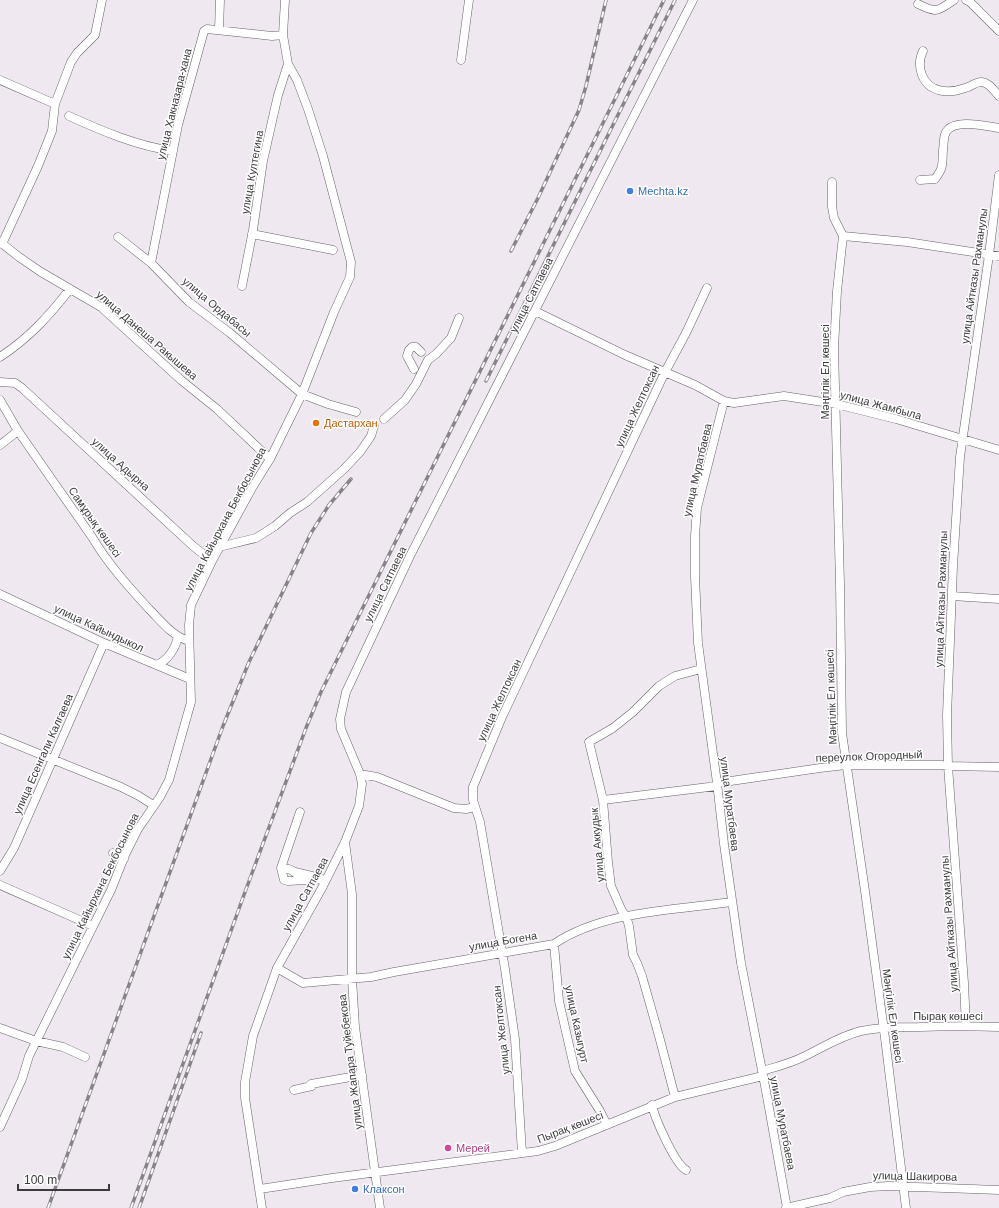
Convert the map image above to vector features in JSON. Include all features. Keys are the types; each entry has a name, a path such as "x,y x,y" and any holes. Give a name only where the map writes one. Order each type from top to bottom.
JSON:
{"street":[{"path":"1,243 38,166 52,131 55,104 71,62 77,53 95,35 102,0"},
{"path":"219,30 220,0"},
{"name":"улица Кайырхана Бекбосынова","path":"0,1127 22,1078 36,1040 111,890 138,829 153,805 160,797 169,780 191,702 189,641 191,605 212,561 252,488 270,460 302,394 334,312 350,276 351,262 324,156 308,108 297,80 288,64 284,36 285,0"},
{"path":"461,60 469,0"},
{"name":"улица Сатпаева","path":"262,1208 245,1098 245,1082 249,1056 253,1036 277,968 345,842 359,806 362,784 360,774 341,729 341,712 346,692 414,549 693,0"},
{"path":"918,4 929,10 939,10 954,0"},
{"path":"966,0 970,2 999,31"},
{"name":"улица Хакназара-хана","path":"150,262 178,125 204,31 207,29 284,36"},
{"path":"923,51 920,58 921,72 928,84 933,89 946,91 957,90 966,88 976,83 984,82 998,94"},
{"name":"улица Култегина","path":"242,286 252,234 263,161 278,94 288,64"},
{"path":"0,80 55,104"},
{"path":"69,116 96,128 155,149 173,151"},
{"path":"920,180 930,181 935,179 941,170 943,164 944,138 946,132 954,126 965,124 999,128"},
{"name":"улица Айтказы Рахманулы","path":"966,1026 948,766 947,715 952,596 962,438 999,175"},
{"name":"Мәңгілік Ел көшесі","path":"832,182 832,207 834,218 842,236 834,348 840,584 840,697 842,733 884,1028 906,1208"},
{"path":"252,234 332,250"},
{"path":"842,236 907,242 999,256"},
{"name":"улица Ордабасы","path":"118,237 150,262 189,302 230,333 302,394 328,404 356,412"},
{"name":"улица Данеша Ракышева","path":"1,243 19,257 101,307 181,380 217,409 270,460"},
{"name":"улица Желтоксан","path":"522,1153 515,1039 480,822 475,807 472,787 502,717 665,372 686,333 706,288"},
{"path":"0,357 34,332 51,314 70,289"},
{"name":"улица Жамбыла","path":"535,312 625,355 695,385 724,401 734,403 784,396 836,404 896,419 999,450"},
{"path":"384,419 405,400 416,384 428,360 451,338 460,318"},
{"path":"414,369 407,356 409,350 412,347 416,347 421,352"},
{"name":"улица Адырна","path":"0,382 15,384 22,388 193,546 212,561"},
{"name":"Самұрық көшесі","path":"0,400 18,431 103,555 120,577 167,628 178,636 189,641"},
{"name":"улица Муратбаева","path":"724,401 697,508 695,529 696,605 702,669 724,844 741,963 787,1208"},
{"path":"220,547 256,538 307,502 344,469 360,452 370,436 374,426"},
{"path":"0,445 18,431"},
{"name":"улица Кайындыкол","path":"0,594 104,643 190,680"},
{"path":"952,596 999,599"},
{"path":"157,666 171,654 178,636"},
{"name":"улица Есенгали Калгаева","path":"0,871 14,848 104,643"},
{"name":"улица Аккудык","path":"675,1097 642,976 633,955 629,926 612,886 608,862 604,800 589,742 613,728 633,712 659,686 675,676 702,669"},
{"path":"0,738 121,787 153,805"},
{"name":"переулок Огородный","path":"604,800 717,785 846,765 941,765 999,767"},
{"path":"360,774 377,777 454,808 466,809 475,807"},
{"path":"300,812 281,868 284,880 296,876 326,879"},
{"name":"улица Жапара Туйебекова","path":"345,842 352,894 352,979 355,1027 380,1208"},
{"path":"113,853 124,859"},
{"path":"0,885 93,926"},
{"name":"улица Богена","path":"277,968 303,983 371,977 502,952 554,944 567,935 584,927 626,916 732,902"},
{"name":"улица Казыгурт","path":"554,944 559,1001 575,1071 607,1124"},
{"name":"Пырақ көшесі","path":"260,1189 538,1151 555,1146 652,1105 675,1097 762,1073 805,1057 844,1036 862,1031 884,1028 966,1026 999,1027"},
{"path":"0,1028 36,1040 64,1047 85,1057"},
{"path":"294,1090 311,1085 362,1075"},
{"path":"652,1105 654,1115 679,1165 686,1170"},
{"name":"улица Шакирова","path":"787,1208 830,1198 843,1192 858,1188 889,1186 999,1190"}],"railway":[{"path":"511,251 538,198 579,110 606,0"},
{"path":"131,1208 245,892 306,728 321,692 664,0"},
{"path":"486,381 675,0"},
{"path":"48,1208 223,726 249,662 311,533 329,505 351,479"},
{"path":"139,1208 201,1033"}],"place":[{"name":"Mechta.kz","path":"630,191"},
{"name":"Дастархан","path":"316,423"},
{"name":"Мерей","path":"448,1148"},
{"name":"Клаксон","path":"355,1189"}]}
